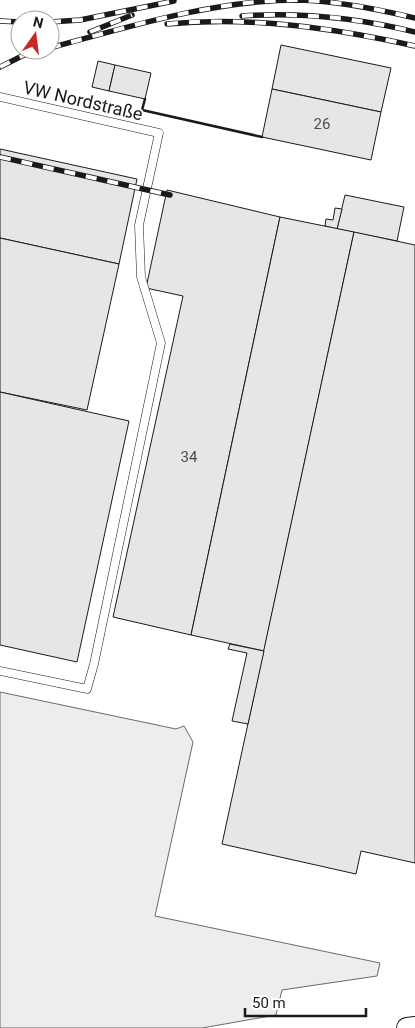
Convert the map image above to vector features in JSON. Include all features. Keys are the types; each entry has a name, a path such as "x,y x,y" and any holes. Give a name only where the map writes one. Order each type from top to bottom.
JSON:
{"main road":[{"path":"407,1028 415,1027"}],"lane":[{"name":"VW Nordstraße","path":"0,98 159,133 139,225 141,277 161,343 94,664 87,689 0,671"}],"shaded area":[{"path":"0,692 176,729 184,726 193,742 155,916 380,963 377,976 282,990 276,1015 202,1028 0,1028"}],"building":[{"path":"281,45 391,68 381,112 272,89"},
{"path":"98,61 115,65 109,91 92,87"},
{"path":"115,65 151,73 145,99 109,91"},
{"path":"272,89 381,112 371,160 262,137"},
{"path":"0,149 137,179 119,264 0,238"},
{"path":"167,190 280,217 191,635 113,617 183,296 146,288"},
{"path":"345,195 404,207 397,241 337,229"},
{"path":"335,208 342,209 337,229 325,226 326,219 333,220"},
{"path":"280,217 354,232 264,651 191,635"},
{"path":"354,232 415,245 415,863 361,851 356,874 222,844"},
{"path":"0,238 119,264 87,410 0,392"},
{"path":"0,392 129,421 77,662 0,645"},
{"path":"230,644 264,651 248,724 232,721 247,653 228,649"}],"railway":[{"path":"60,45 205,9 268,1 299,0 328,2 415,18"},
{"path":"60,21 80,20 174,1"},
{"path":"90,32 132,15"},
{"path":"242,16 329,17 415,32"},
{"path":"0,21 10,22"},
{"path":"167,24 229,22 292,25 354,34 415,46"},
{"path":"0,67 14,60"},
{"path":"0,157 170,195"}],"wall":[{"path":"145,99 142,110 262,137"}]}
